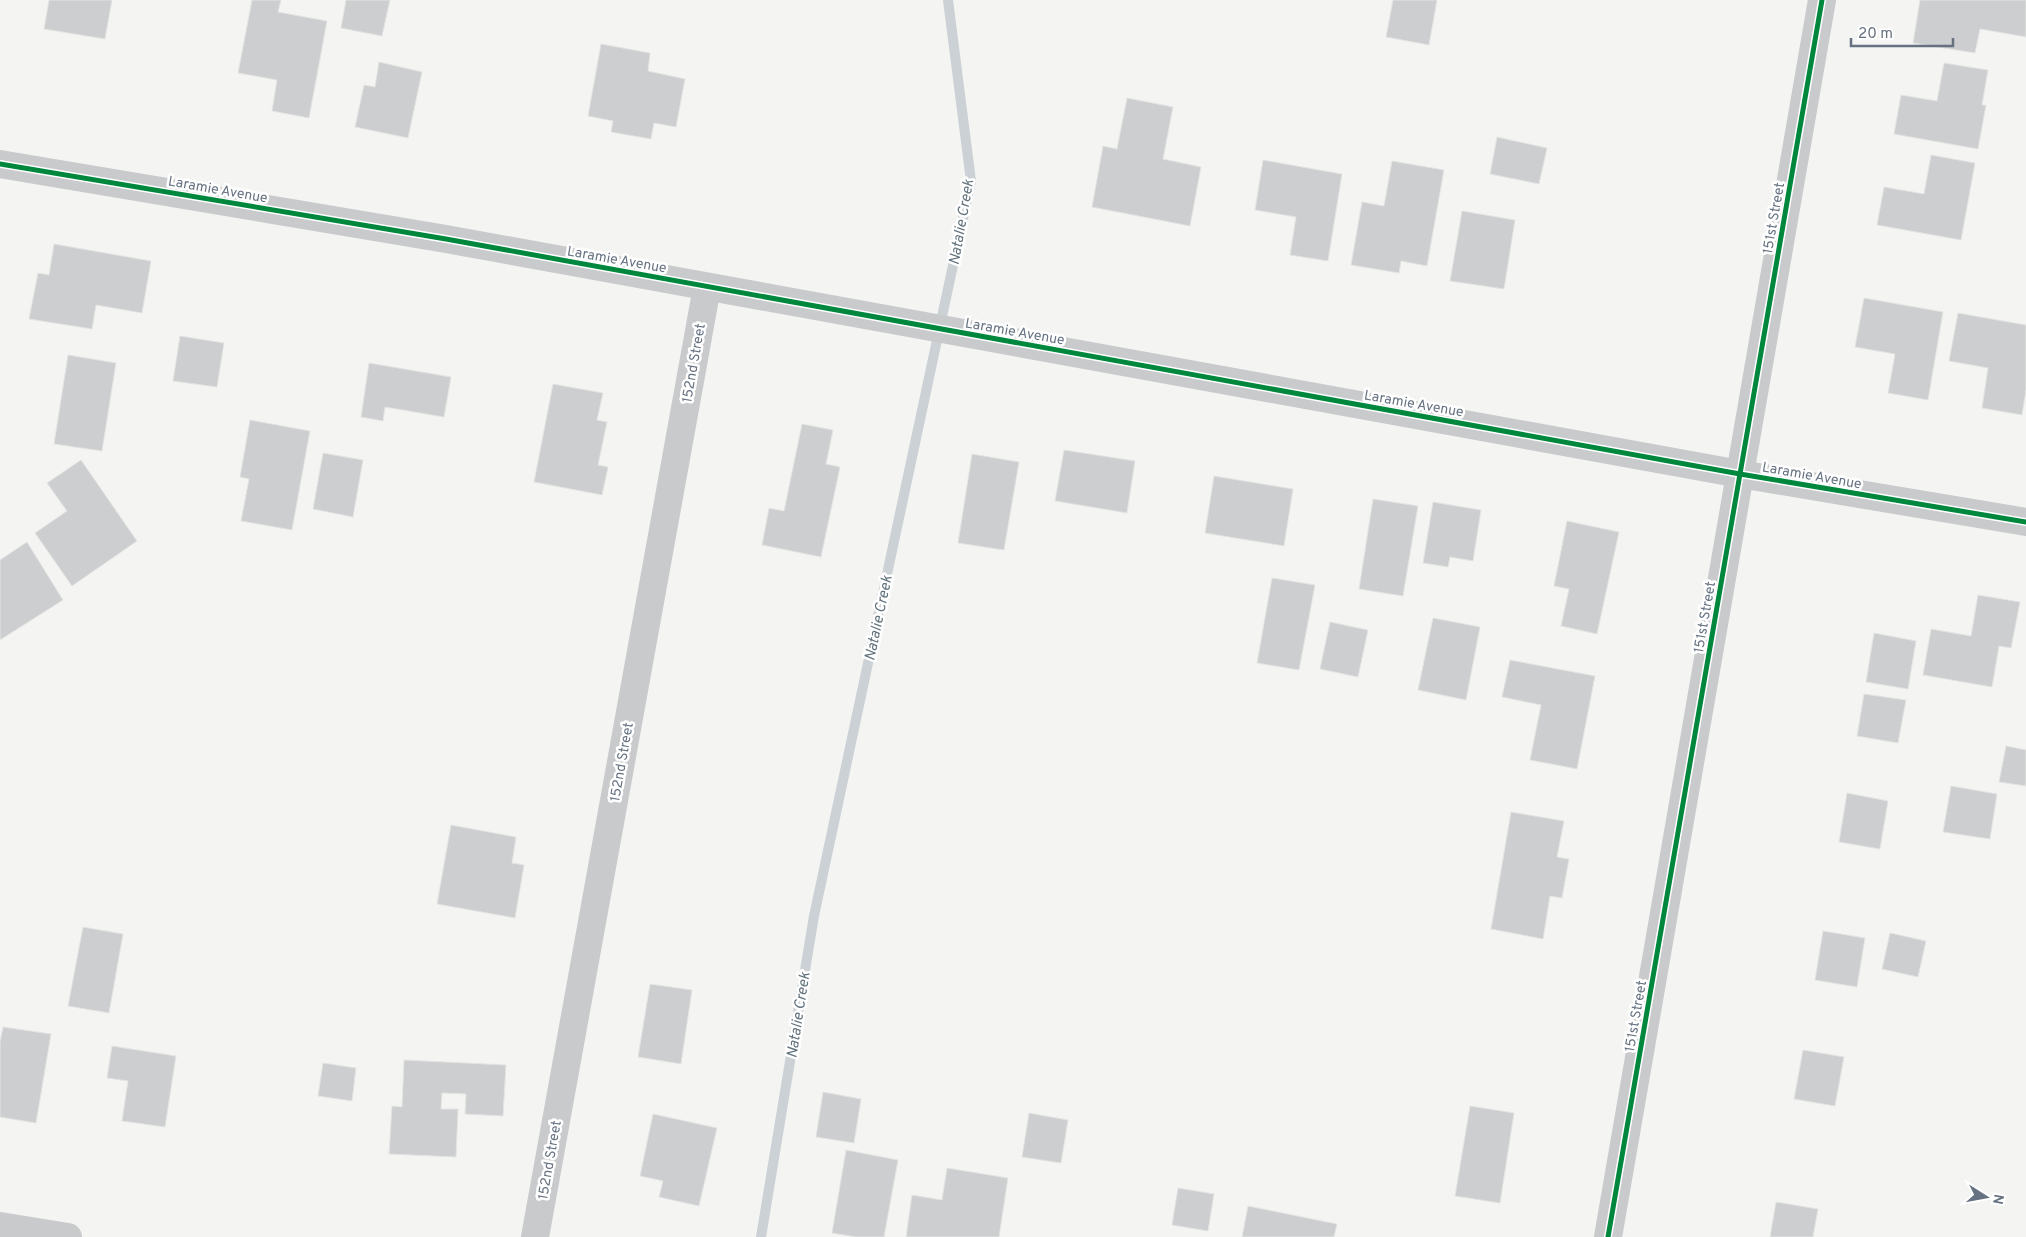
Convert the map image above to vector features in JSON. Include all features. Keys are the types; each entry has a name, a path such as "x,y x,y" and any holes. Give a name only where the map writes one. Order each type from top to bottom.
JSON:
{"street":[{"name":"151st Street","path":"1608,1237 1822,0"},
{"name":"Laramie Avenue","path":"0,164 446,239 1740,474 2026,522"},
{"name":"152nd Street","path":"535,1237 706,287"},
{"path":"0,1226 68,1237"}],"building":[{"path":"49,0 112,0 105,39 44,29"},
{"path":"252,0 281,0 278,12 327,21 309,118 272,111 277,80 238,73"},
{"path":"346,0 390,0 382,36 341,28"},
{"path":"1393,0 1437,0 1429,45 1386,37"},
{"path":"1920,0 2026,0 2026,37 1980,29 1975,53 1913,43"},
{"path":"601,44 650,53 648,71 685,79 676,127 654,123 651,139 611,132 613,121 588,116"},
{"path":"379,62 422,72 408,138 355,127 364,85 375,87"},
{"path":"1944,63 1988,70 1982,105 1986,105 1978,149 1894,134 1901,95 1937,101"},
{"path":"1127,98 1173,107 1163,159 1201,167 1190,226 1092,207 1103,146 1117,149"},
{"path":"1497,137 1547,148 1539,184 1490,174"},
{"path":"1931,155 1975,163 1961,240 1877,225 1884,187 1924,194"},
{"path":"1263,160 1342,174 1328,261 1290,255 1296,217 1255,210"},
{"path":"1392,161 1444,170 1427,266 1401,261 1399,273 1351,265 1362,202 1384,206"},
{"path":"1462,211 1515,220 1504,289 1450,281"},
{"path":"54,244 151,261 142,313 96,305 92,329 29,319 38,273 49,275"},
{"path":"1864,298 1943,312 1928,400 1888,393 1895,354 1855,347"},
{"path":"1958,313 2026,325 2026,390 2022,415 1982,408 1988,368 1949,361"},
{"path":"180,336 224,343 217,387 173,381"},
{"path":"68,355 116,363 102,451 54,444"},
{"path":"369,363 451,377 444,417 385,407 383,421 361,417"},
{"path":"553,384 603,393 597,420 607,422 598,465 608,467 602,495 534,482"},
{"path":"250,420 310,431 292,530 241,521 249,479 240,477"},
{"path":"802,424 833,430 826,464 840,467 821,557 762,545 769,508 784,511"},
{"path":"1064,450 1135,461 1127,513 1055,501"},
{"path":"323,453 363,460 353,517 313,509"},
{"path":"972,454 1019,462 1004,550 958,543"},
{"path":"81,460 137,541 72,586 35,533 67,511 47,483"},
{"path":"1214,476 1293,489 1284,546 1205,533"},
{"path":"1373,499 1418,506 1403,596 1359,589"},
{"path":"1433,502 1481,510 1473,561 1450,557 1448,567 1423,563"},
{"path":"1567,521 1619,532 1597,634 1561,626 1569,589 1554,586"},
{"path":"27,542 63,600 0,640 0,560"},
{"path":"1272,578 1315,585 1299,670 1257,663"},
{"path":"1978,595 2020,602 2011,648 1999,646 1992,687 1923,675 1931,629 1971,636"},
{"path":"1433,618 1480,627 1466,700 1418,690"},
{"path":"1330,622 1368,630 1358,677 1320,669"},
{"path":"1874,633 1916,641 1908,689 1866,682"},
{"path":"1510,660 1595,676 1577,769 1530,760 1541,705 1502,697"},
{"path":"1864,694 1906,700 1898,743 1857,736"},
{"path":"2006,746 2026,750 2026,786 1999,782"},
{"path":"1951,786 1997,794 1990,839 1943,832"},
{"path":"1847,793 1888,801 1880,849 1839,842"},
{"path":"1511,812 1564,821 1557,857 1569,859 1562,898 1550,896 1543,939 1491,929"},
{"path":"451,825 516,837 512,863 524,865 515,918 437,904"},
{"path":"83,927 123,934 109,1013 68,1006"},
{"path":"1823,931 1865,938 1857,987 1815,980"},
{"path":"1890,933 1926,941 1918,977 1882,969"},
{"path":"650,984 692,990 681,1064 638,1057"},
{"path":"3,1027 51,1034 36,1123 0,1117 0,1042"},
{"path":"112,1046 176,1056 165,1127 122,1121 128,1081 107,1078"},
{"path":"1803,1050 1844,1057 1835,1106 1794,1099"},
{"path":"404,1060 506,1065 503,1116 465,1114 466,1094 442,1093 441,1109 458,1109 456,1157 389,1154 392,1106 402,1107"},
{"path":"323,1063 356,1068 352,1101 318,1096"},
{"path":"823,1092 861,1099 854,1143 816,1137"},
{"path":"1470,1106 1514,1113 1500,1203 1455,1196"},
{"path":"1029,1113 1068,1120 1061,1163 1022,1157"},
{"path":"653,1114 717,1128 699,1206 659,1197 663,1181 640,1176"},
{"path":"846,1150 898,1160 884,1237 856,1237 832,1233"},
{"path":"947,1168 1008,1178 999,1237 906,1237 912,1195 942,1200"},
{"path":"1178,1188 1214,1194 1208,1231 1172,1225"},
{"path":"1776,1202 1818,1209 1813,1237 1770,1237"},
{"path":"1248,1206 1337,1224 1334,1237 1242,1237"}],"waterway":[{"name":"Natalie Creek","path":"761,1237 814,916 971,181 948,0"}],"cycle path":[{"path":"1608,1237 1822,0"},
{"path":"0,164 446,239 1740,474 2026,522"}]}
